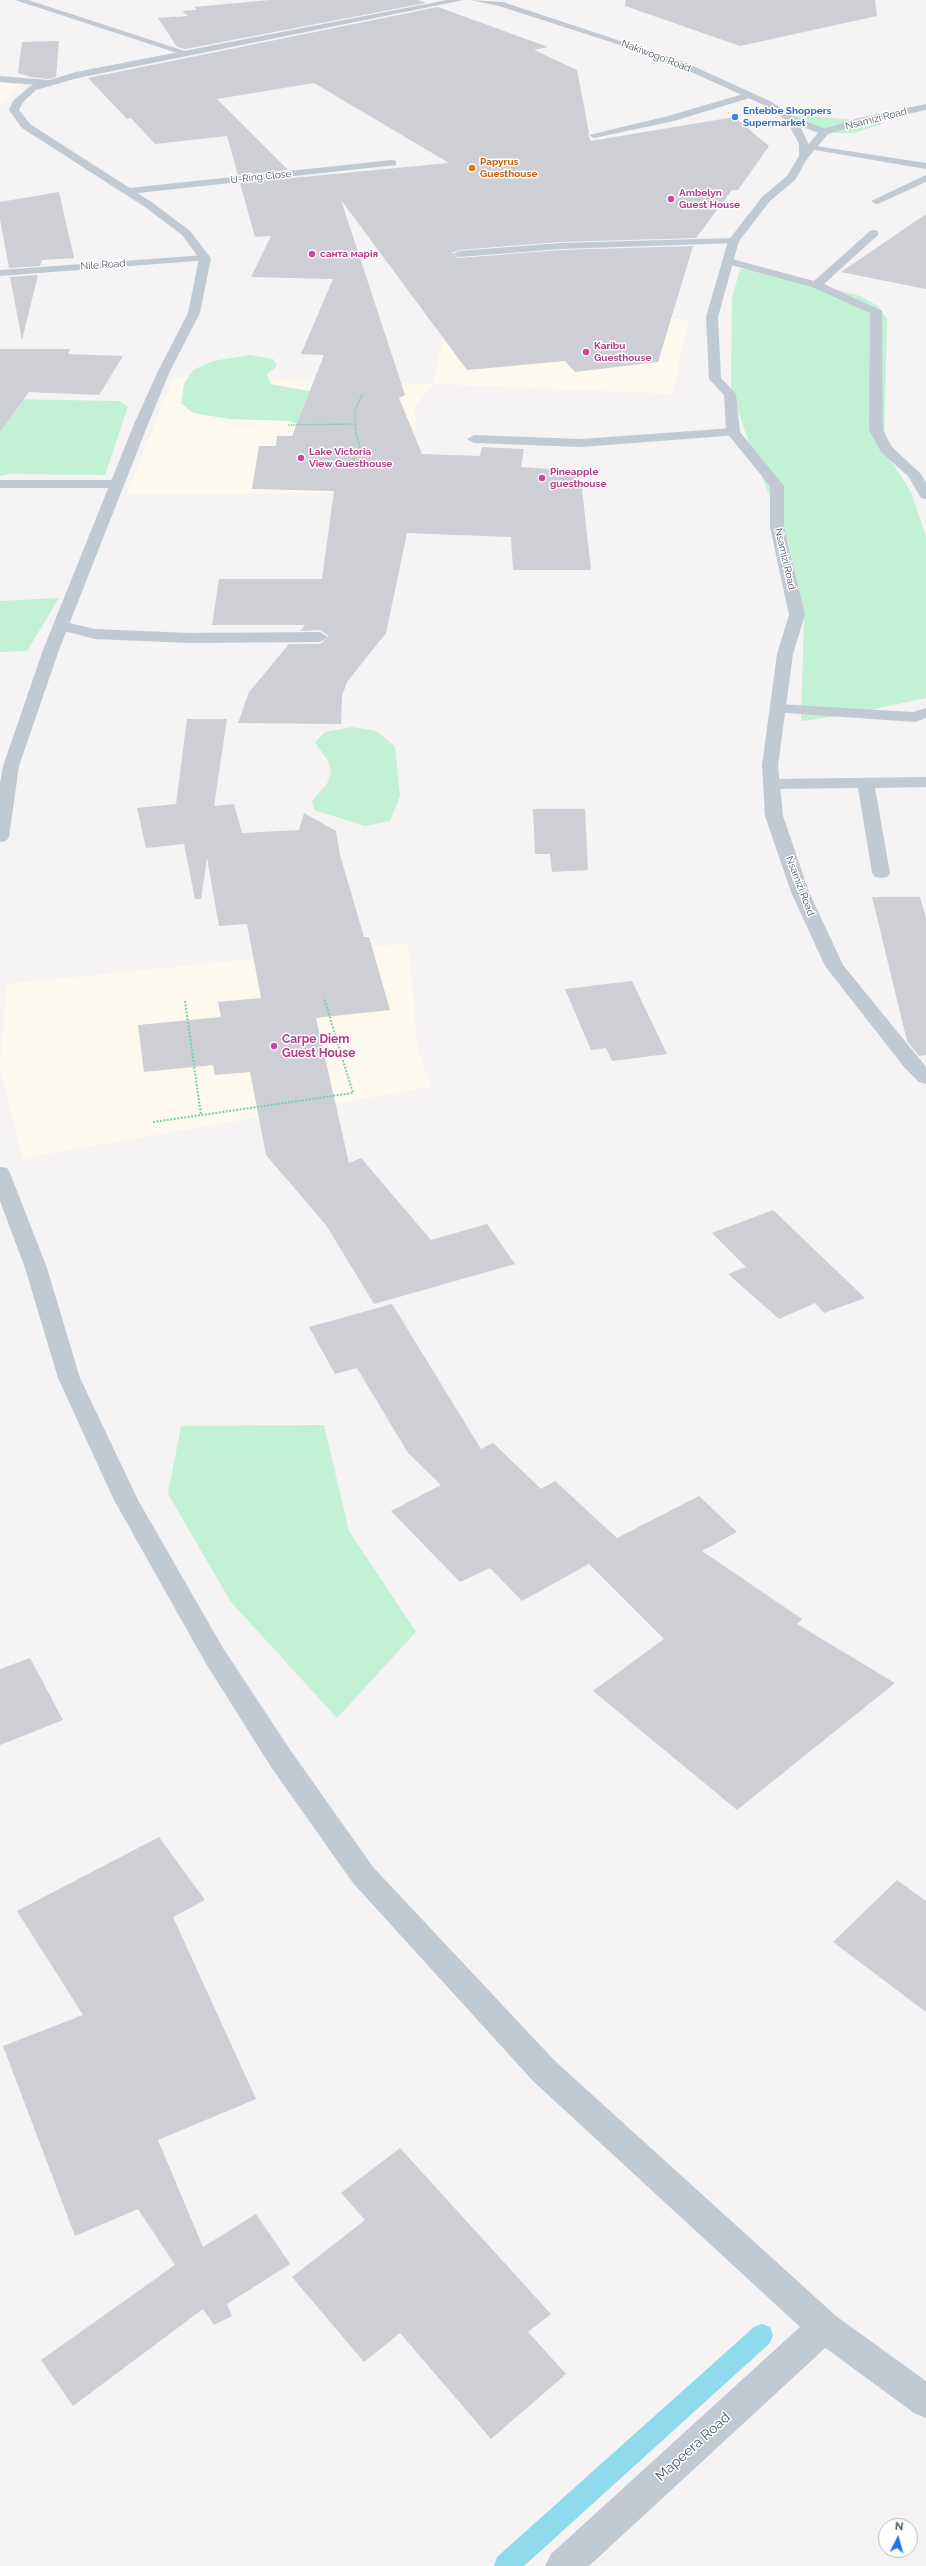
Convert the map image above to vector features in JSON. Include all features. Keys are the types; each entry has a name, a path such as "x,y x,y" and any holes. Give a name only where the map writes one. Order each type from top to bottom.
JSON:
{"street":[{"path":"19,0 186,53"},
{"path":"13,90 33,88 76,74 460,0"},
{"name":"Nakiwogo Road","path":"474,0 500,4 649,52 767,103 791,119 804,144 803,158"},
{"path":"500,4 516,0"},
{"path":"0,79 48,83"},
{"path":"0,837 11,766 61,626 116,484 164,371 194,313 202,287 205,258 186,233 129,192 26,126 14,110 24,94 33,88"},
{"path":"594,135 670,119 750,95"},
{"name":"Nsamizi Road","path":"824,132 859,122 926,107"},
{"path":"474,439 581,443 733,432 730,394 715,379 712,317 734,241 766,199 791,178 803,158 824,132 791,119"},
{"path":"812,147 926,166"},
{"name":"U-Ring Close","path":"129,192 392,163"},
{"path":"876,201 926,178"},
{"path":"816,285 874,233"},
{"path":"459,254 560,246 734,241"},
{"name":"Nile Road","path":"0,273 205,258"},
{"path":"728,261 816,285 876,311 876,430 886,449 914,474 926,495"},
{"name":"Nsamizi Road","path":"733,432 777,486 777,528 797,615 785,654 770,765 774,816 800,892 834,966 911,1063 926,1078"},
{"path":"0,484 116,484"},
{"path":"61,626 96,634 190,638 320,637"},
{"path":"778,709 915,717 926,713"},
{"path":"772,784 926,782"},
{"path":"866,783 881,873"},
{"path":"0,1173 36,1268 69,1378 126,1500 214,1655 281,1758 359,1868 544,2072 824,2327 926,2401"},
{"name":"Mapeera Road","path":"563,2566 824,2327"}],"path":[{"path":"355,467 354,458 363,450 360,448 355,424 355,411 362,394"},
{"path":"288,425 355,424"},
{"path":"153,1122 353,1093 324,998"},
{"path":"185,1001 201,1115"}],"shaded area":[{"path":"0,82 19,84 4,103 0,103"},
{"path":"451,301 689,320 672,394 433,384"},
{"path":"174,377 433,384 415,407 415,493 127,494"},
{"path":"408,943 418,1050 431,1087 23,1158 0,1066 7,984"}],"green space":[{"path":"784,111 812,116 883,123 855,133 836,133 806,125"},
{"path":"740,269 756,269 860,296 878,306 887,319 884,450 911,492 926,536 926,698 846,715 801,721 804,622 789,543 754,458 731,389 732,298"},
{"path":"249,355 273,359 277,366 267,374 271,384 315,392 317,431 290,421 230,419 193,413 181,403 184,384 193,370 213,361"},
{"path":"0,399 119,401 128,406 105,475 10,474 0,476"},
{"path":"59,598 27,651 0,652 0,601"},
{"path":"352,727 376,731 395,746 400,796 390,821 365,826 314,810 312,801 327,784 331,771 328,761 315,742 325,732"},
{"path":"324,1425 349,1531 416,1632 337,1718 231,1602 168,1494 181,1426"}],"building":[{"path":"270,0 418,0 426,3 185,49 177,47 158,18 188,16 182,11 197,10 194,7"},
{"path":"626,0 875,0 877,16 740,46 625,6"},
{"path":"438,7 548,47 534,50 577,70 589,133 588,135 591,141 734,117 769,146 738,190 732,190 696,238 560,242 459,250 452,253 459,258 560,250 693,246 658,362 575,372 565,361 467,370 341,200 405,395 399,398 422,454 480,456 482,447 524,449 521,467 580,471 591,570 513,570 511,537 407,533 386,633 347,682 342,696 341,724 238,723 249,692 289,644 320,644 329,636 320,630 300,631 305,625 212,625 219,579 322,579 334,491 252,489 259,446 276,446 277,436 292,436 324,355 301,354 333,279 251,277 271,236 255,237 240,183 449,163 314,83 217,99 288,170 238,175 227,136 155,144 131,118 127,119 88,78"},
{"path":"59,41 56,77 49,79 31,77 18,73 22,42"},
{"path":"59,192 74,258 42,260 40,266 9,268 0,219 0,202"},
{"path":"926,214 926,289 841,272"},
{"path":"38,275 22,340 10,277"},
{"path":"0,349 70,349 68,354 123,356 99,395 29,392 0,432"},
{"path":"187,719 227,719 214,806 234,804 242,833 299,830 304,813 336,831 340,855 364,937 369,937 390,1010 316,1018 349,1163 361,1158 431,1240 487,1224 515,1264 374,1304 326,1225 266,1155 250,1072 215,1075 213,1065 144,1072 138,1025 221,1017 218,1002 261,998 247,924 219,926 207,858 201,899 195,899 184,844 146,848 137,808 176,804"},
{"path":"533,809 585,809 588,870 552,872 550,854 535,854"},
{"path":"872,897 920,897 926,918 926,1055 919,1056 907,1041"},
{"path":"632,981 667,1054 612,1061 606,1048 591,1050 565,989"},
{"path":"773,1210 865,1298 824,1313 815,1303 779,1319 728,1274 746,1267 712,1233"},
{"path":"392,1304 481,1449 493,1443 541,1489 555,1481 617,1538 699,1496 737,1532 702,1551 802,1619 797,1624 895,1683 737,1810 593,1691 664,1639 589,1564 522,1601 490,1568 460,1582 391,1511 441,1485 408,1453 357,1368 335,1374 309,1327"},
{"path":"30,1658 63,1720 0,1745 0,1669"},
{"path":"159,1837 205,1900 173,1917 256,2099 158,2140 203,2247 256,2214 290,2264 227,2304 232,2316 214,2325 203,2309 73,2406 41,2360 175,2265 138,2209 75,2236 3,2046 83,2015 17,1911"},
{"path":"897,1880 926,1901 926,2012 833,1942"},
{"path":"400,2148 551,2314 528,2332 566,2374 491,2439 400,2333 364,2362 292,2277 365,2220 341,2193"}],"waterway":[{"path":"506,2566 762,2335"}],"place":[{"name":"Entebbe Shoppers Supermarket","path":"735,117"},
{"name":"Papyrus Guesthouse","path":"472,168"},
{"name":"Ambelyn Guest House","path":"671,199"},
{"name":"санта марія","path":"312,254"},
{"name":"Karibu Guesthouse","path":"586,352"},
{"name":"Lake Victoria View Guesthouse","path":"301,458"},
{"name":"Pineapple guesthouse","path":"542,478"},
{"name":"Carpe Diem Guest House","path":"274,1046"}]}
